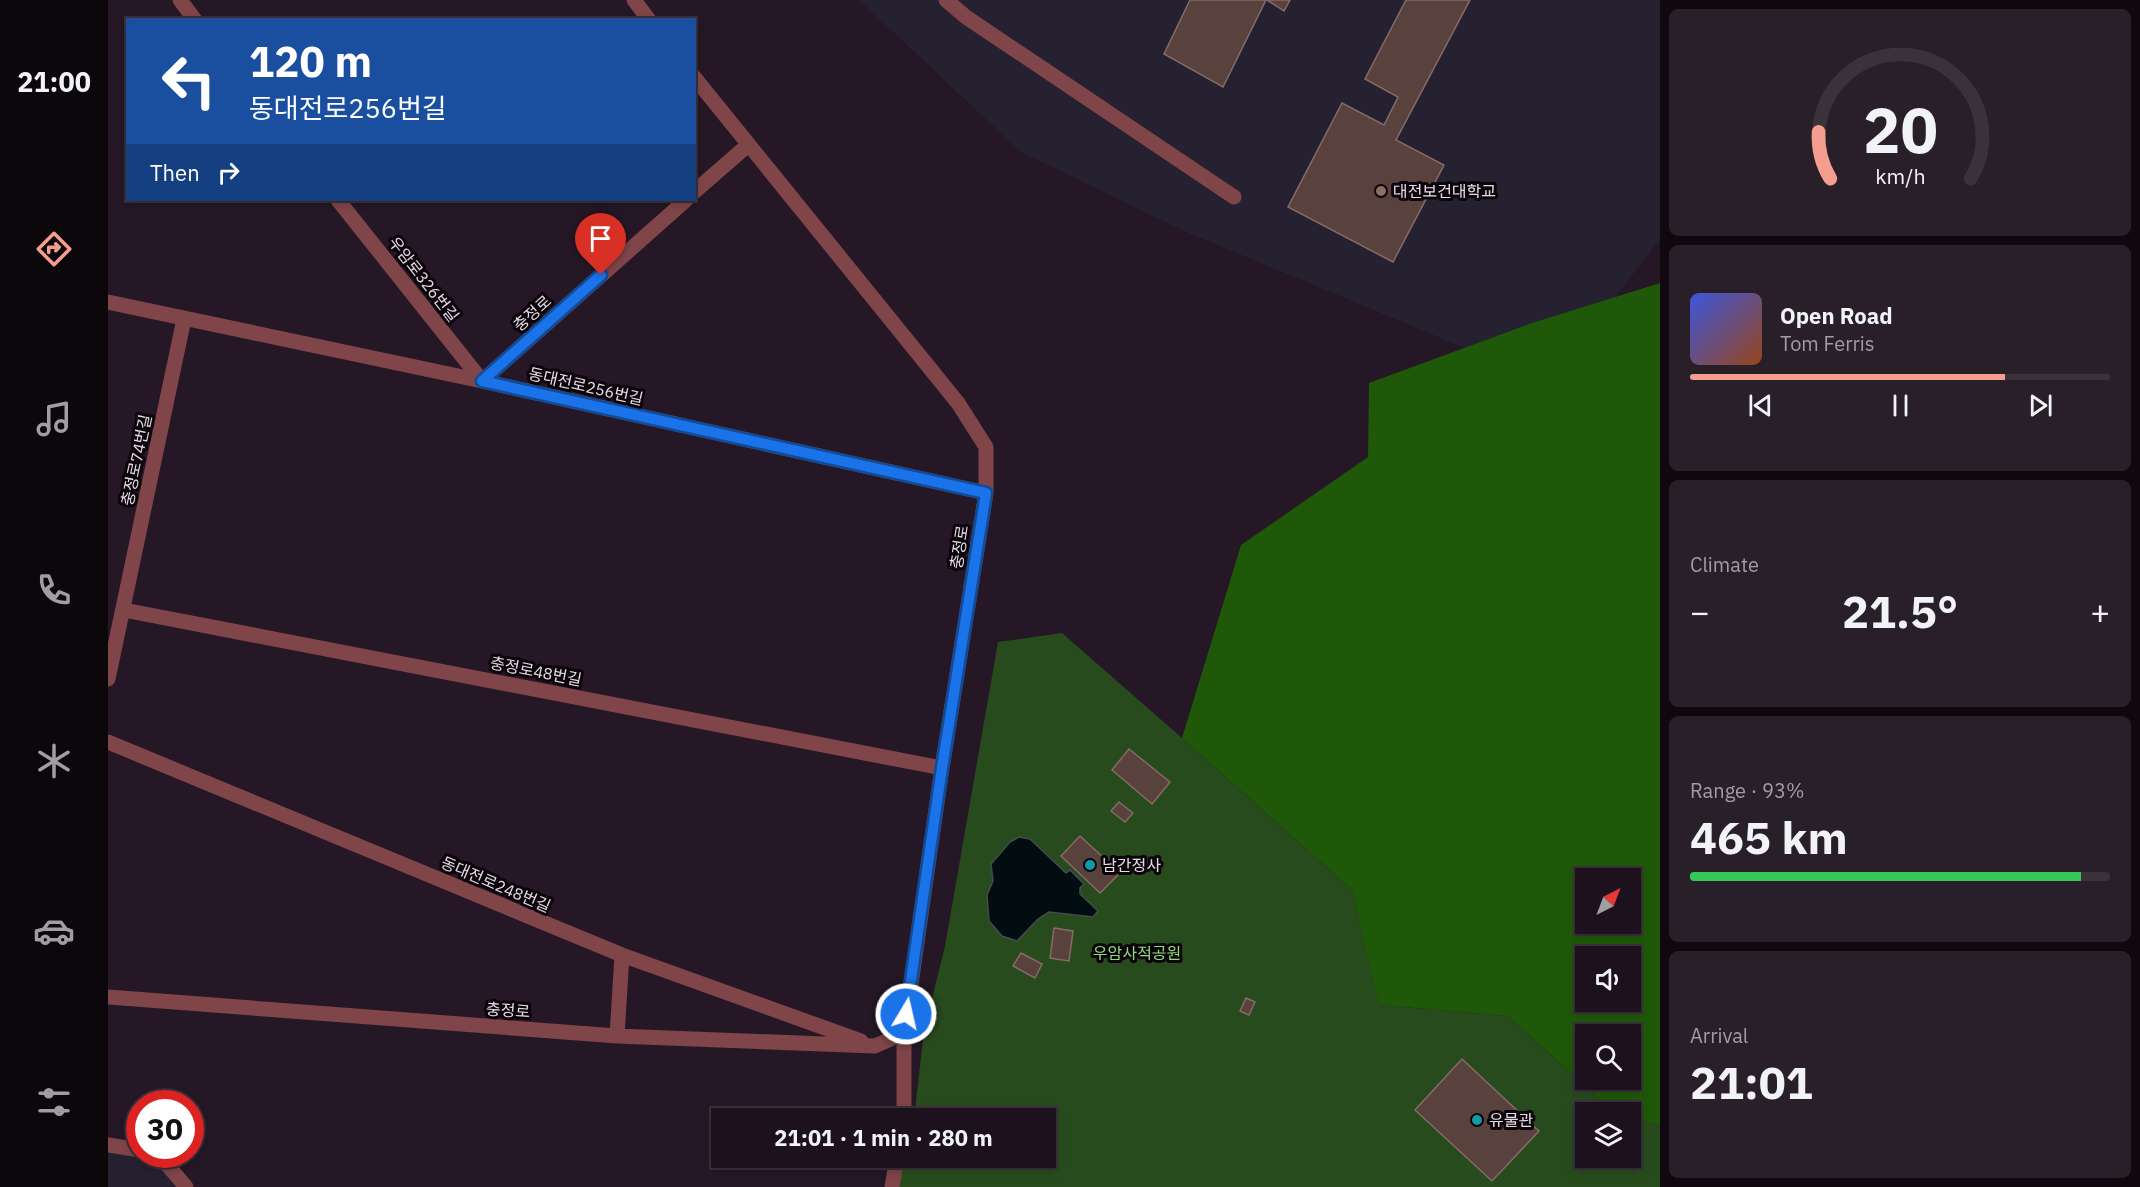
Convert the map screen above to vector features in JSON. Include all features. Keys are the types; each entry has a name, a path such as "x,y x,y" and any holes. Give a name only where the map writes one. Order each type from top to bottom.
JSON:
{"street":[{"path":"180,0 194,18"},
{"path":"634,0 648,18"},
{"path":"946,0 966,17 1234,196"},
{"name":"충정로","path":"696,80 958,404 986,447 986,493 942,768 904,1033 904,1108"},
{"path":"696,190 748,145"},
{"name":"우암로326번길","path":"339,201 482,381"},
{"name":"충정로","path":"482,381 685,201"},
{"name":"동대전로256번길","path":"108,302 482,381 986,493"},
{"name":"충정로74번길","path":"108,679 184,319"},
{"name":"충정로48번길","path":"123,610 942,768"},
{"name":"동대전로248번길","path":"108,742 622,955 875,1046"},
{"path":"617,1036 622,955"},
{"name":"충정로","path":"108,997 617,1036 875,1046 904,1033"},
{"path":"108,1145 126,1148"},
{"path":"170,1168 186,1187"},
{"path":"892,1187 895,1168"}],"shaded area":[{"name":"대전보건대학교","path":"859,0 1660,0 1660,239 1549,383 1184,231 1021,152"},
{"path":"1019,837 1030,839 1066,873 1070,870 1084,884 1080,888 1080,894 1098,911 1093,917 1049,912 1038,919 1017,941 1002,936 989,921 987,895 993,881 991,864 1010,842"},
{"path":"108,1150 126,1152 126,1168 165,1168 173,1187 108,1187"}],"green space":[{"path":"1660,283 1660,1125 1641,1121 1641,1102 1603,1102 1590,1090 1641,1090 1641,1024 1575,1024 1575,1077 1508,1016 1379,1005 1352,890 1182,738 1241,545 1368,457 1369,383 1532,323"},
{"name":"우암사적공원","path":"1062,633 1352,890 1380,1005 1508,1016 1575,1077 1575,1090 1590,1090 1603,1102 1575,1102 1575,1168 1641,1168 1641,1121 1660,1125 1660,1187 898,1187 903,1168 1056,1168 1056,1108 915,1108 924,1031 945,946 998,642"}],"building":[{"path":"1190,0 1266,0 1223,87 1164,54"},
{"path":"1267,0 1290,0 1284,11"},
{"path":"1406,0 1470,0 1396,140 1444,165 1393,262 1288,207 1342,103 1384,125 1398,97 1365,79"},
{"path":"1129,749 1170,782 1152,804 1112,770"},
{"path":"1119,802 1133,813 1125,822 1111,811"},
{"name":"남간정사","path":"1080,836 1120,873 1100,893 1061,856"},
{"path":"1054,928 1073,931 1069,961 1050,958"},
{"path":"1021,953 1042,964 1035,978 1013,966"},
{"path":"1246,998 1255,1002 1249,1015 1240,1011"},
{"name":"유물관","path":"1462,1059 1539,1131 1492,1181 1415,1110"}],"place":[{"name":"대전보건대학교","path":"1381,191"},
{"name":"남간정사","path":"1090,865"},
{"name":"유물관","path":"1477,1120"}],"route":[{"path":"601,275 482,381 986,493 906,1014"}]}
